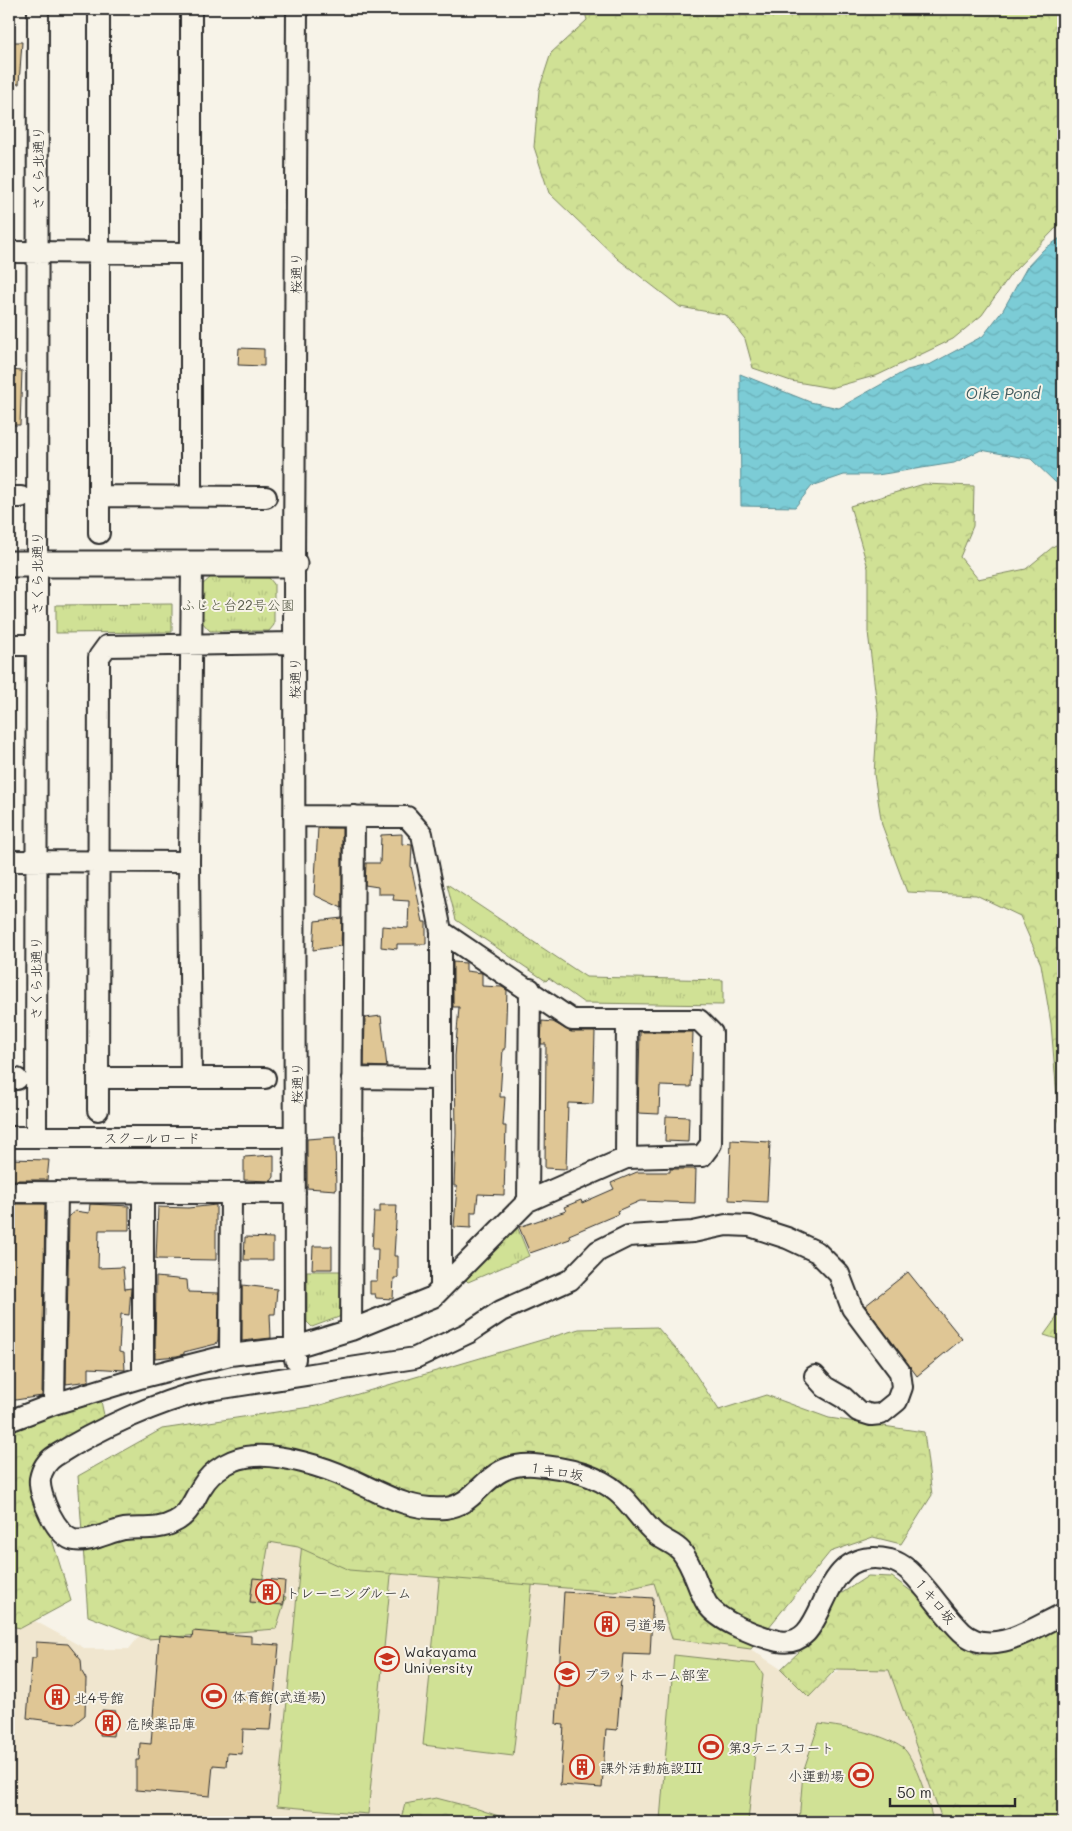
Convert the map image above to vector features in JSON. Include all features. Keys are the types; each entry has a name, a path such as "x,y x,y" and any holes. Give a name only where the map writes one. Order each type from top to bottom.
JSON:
{"street":[{"name":"さくら北通り","path":"36,1137 38,9"},
{"path":"98,9 99,533"},
{"path":"191,9 191,496"},
{"name":"桜通り","path":"296,1377 294,564 297,9"},
{"path":"9,252 190,253"},
{"path":"99,496 266,497"},
{"path":"9,564 294,564"},
{"path":"191,1077 189,862 192,564"},
{"path":"98,1110 99,657 108,646 294,643"},
{"path":"9,645 36,645"},
{"path":"294,816 407,817 422,834 441,931 441,1288"},
{"path":"351,1330 354,816"},
{"path":"9,861 189,862"},
{"path":"9,1421 54,1404 142,1377 230,1355 295,1347 351,1330 433,1297 528,1200 626,1158 702,1156 711,1144 712,1033 700,1020 572,1020 530,989 441,931"},
{"path":"528,1200 530,989"},
{"path":"626,1158 627,1020"},
{"path":"98,1078 265,1078"},
{"path":"352,1078 440,1079"},
{"name":"スクールロード","path":"9,1137 295,1137"},
{"path":"9,1192 295,1193"},
{"path":"54,1404 57,1192"},
{"path":"142,1377 143,1192"},
{"path":"230,1355 231,1193"},
{"name":"１キロ坂","path":"815,1376 825,1387 844,1398 858,1411 871,1415 881,1414 897,1401 902,1387 900,1372 852,1308 839,1274 817,1252 787,1238 750,1226 726,1225 693,1232 628,1236 598,1251 570,1280 501,1311 468,1333 415,1358 203,1391 172,1398 68,1448 47,1461 40,1479 41,1492 51,1517 63,1536 75,1541 122,1530 154,1529 174,1522 191,1508 202,1485 214,1472 233,1460 256,1455 305,1462 344,1475 404,1504 419,1508 449,1508 466,1501 494,1473 509,1467 533,1465 584,1474 617,1491 656,1534 680,1548 692,1567 708,1605 716,1614 736,1626 781,1642 795,1640 806,1635 833,1582 844,1569 859,1560 877,1558 894,1561 910,1571 964,1635 981,1642 997,1643 1063,1614"}],"shaded area":[{"name":"Wakayama University","path":"237,1539 654,1566 709,1622 781,1669 807,1694 883,1638 1063,1822 9,1822 9,1609 15,1610 86,1649 129,1649 150,1623"}],"green space":[{"path":"584,9 1063,9 1063,223 1011,274 982,315 953,339 878,375 831,388 791,381 753,368 745,339 726,315 680,307 618,259 549,193 534,147 539,90 551,53 587,20"},
{"path":"924,484 974,486 973,526 960,557 978,579 1026,569 1054,546 1063,542 1063,1127 1059,1121 1051,1024 1041,964 1020,916 976,895 907,892 882,825 874,774 878,714 868,632 868,568 850,506"},
{"name":"ふじと台22号公園","path":"211,577 269,578 274,584 274,625 269,631 210,631 201,621 201,586"},
{"path":"172,604 172,632 56,633 56,605"},
{"path":"447,884 586,977 723,980 723,1005 584,1003 549,978 546,981 456,920"},
{"path":"516,1224 529,1256 468,1282 463,1277"},
{"path":"307,1271 343,1271 343,1311 339,1317 312,1327 307,1322"},
{"path":"1063,1309 1063,1341 1044,1335"},
{"path":"657,1327 688,1363 719,1410 766,1395 829,1418 924,1432 932,1495 901,1544 873,1537 830,1552 751,1649 672,1639 654,1583 614,1592 349,1570 298,1547 269,1542 261,1589 286,1597 276,1629 148,1639 88,1616 78,1476 162,1429 317,1406 579,1329"},
{"path":"101,1401 105,1420 45,1454 31,1471 71,1601 21,1628 9,1626 9,1429"},
{"path":"304,1521 393,1555 368,1814 277,1806"},
{"path":"440,1571 533,1578 513,1756 423,1745"},
{"path":"868,1576 892,1577 919,1597 950,1636 977,1655 1001,1650 1063,1625 1063,1822 943,1822 889,1670 836,1669 809,1697 781,1669 821,1631 839,1595"},
{"name":"第3テニスコート","path":"674,1655 756,1664 763,1674 748,1822 660,1820"},
{"name":"小運動場","path":"819,1724 874,1734 903,1748 917,1772 926,1795 933,1822 799,1822 803,1772"},
{"path":"436,1798 475,1808 516,1822 400,1822 405,1804"}],"water":[{"name":"Oike Pond","path":"1063,236 1063,485 1055,482 1031,459 981,450 954,463 877,475 844,475 812,486 795,507 741,506 740,374 810,402 839,408 907,370 931,364 983,336 1003,310 1027,267 1043,250"}],"building":[{"path":"9,42 22,42 19,84 9,84"},
{"path":"239,348 264,349 264,366 238,365"},
{"path":"9,370 22,371 20,425 9,425"},
{"path":"318,828 342,828 342,908 314,895"},
{"path":"402,834 402,844 412,845 411,866 423,922 426,922 426,944 397,944 397,949 381,947 382,926 408,928 409,901 393,900 394,894 378,894 378,887 365,885 366,863 380,863 381,835"},
{"path":"342,918 341,946 313,950 315,921"},
{"path":"453,962 466,963 466,971 482,973 482,986 502,987 507,990 505,1049 503,1049 500,1097 505,1097 503,1126 506,1126 504,1195 478,1194 476,1212 471,1212 471,1228 454,1227 457,1186 454,1186 456,1134 455,1056 459,1007 453,1007"},
{"path":"381,1016 387,1067 364,1066 365,1018"},
{"path":"542,1021 553,1022 571,1032 595,1032 593,1104 568,1103 566,1169 545,1168 546,1044 541,1044"},
{"path":"640,1032 693,1032 691,1087 660,1086 659,1114 638,1113"},
{"path":"666,1116 689,1117 688,1142 665,1141"},
{"path":"335,1137 336,1190 307,1188 307,1139"},
{"path":"731,1140 770,1142 767,1202 729,1200"},
{"path":"274,1155 274,1177 271,1181 244,1180 244,1157"},
{"path":"9,1159 49,1160 47,1180 9,1180"},
{"path":"670,1169 696,1169 695,1203 640,1201 617,1211 618,1214 569,1235 570,1239 530,1253 519,1227 566,1211 564,1207 581,1200 582,1203 614,1189 611,1183 637,1172 670,1172"},
{"path":"9,1204 45,1204 42,1396 9,1401"},
{"path":"90,1204 129,1206 129,1230 99,1230 98,1268 123,1267 125,1289 131,1288 129,1315 121,1314 119,1352 124,1353 125,1370 89,1368 89,1381 66,1384 69,1216 75,1211 89,1213"},
{"path":"216,1205 216,1260 156,1259 158,1207 188,1208"},
{"path":"380,1205 397,1205 394,1256 398,1256 398,1278 394,1278 393,1299 376,1298 375,1294 370,1294 370,1281 377,1281 378,1249 372,1249 374,1212 380,1212"},
{"path":"245,1237 273,1238 273,1260 244,1260"},
{"path":"313,1246 332,1246 332,1269 312,1269"},
{"path":"908,1272 962,1339 917,1376 865,1306"},
{"path":"156,1277 187,1280 188,1292 219,1293 218,1340 216,1344 184,1352 184,1354 177,1356 155,1358"},
{"path":"242,1285 277,1289 275,1314 270,1314 271,1338 242,1341"},
{"name":"トレーニングルーム","path":"253,1578 285,1581 283,1605 250,1602"},
{"path":"564,1592 653,1598 650,1655 623,1654 617,1730 606,1729 602,1788 560,1785 564,1725 556,1724"},
{"path":"193,1631 251,1636 251,1643 279,1645 271,1730 243,1729 242,1754 227,1753 226,1766 213,1765 210,1796 136,1790 136,1760 139,1760 140,1743 151,1744 159,1635 192,1638"},
{"name":"北4号館","path":"36,1642 68,1644 81,1660 82,1672 86,1679 85,1715 74,1724 27,1718 32,1658 36,1658"},
{"name":"危険薬品庫","path":"102,1710 116,1711 113,1736 100,1735"}],"place":[{"name":"トレーニングルーム","path":"268,1592"},
{"name":"弓道場","path":"607,1624"},
{"name":"Wakayama University","path":"387,1659"},
{"name":"プラットホーム部室","path":"567,1674"},
{"name":"体育館(武道場)","path":"214,1696"},
{"name":"北4号館","path":"57,1697"},
{"name":"危険薬品庫","path":"108,1723"},
{"name":"第3テニスコート","path":"711,1747"},
{"name":"課外活動施設III","path":"582,1767"},
{"name":"小運動場","path":"861,1775"}]}
